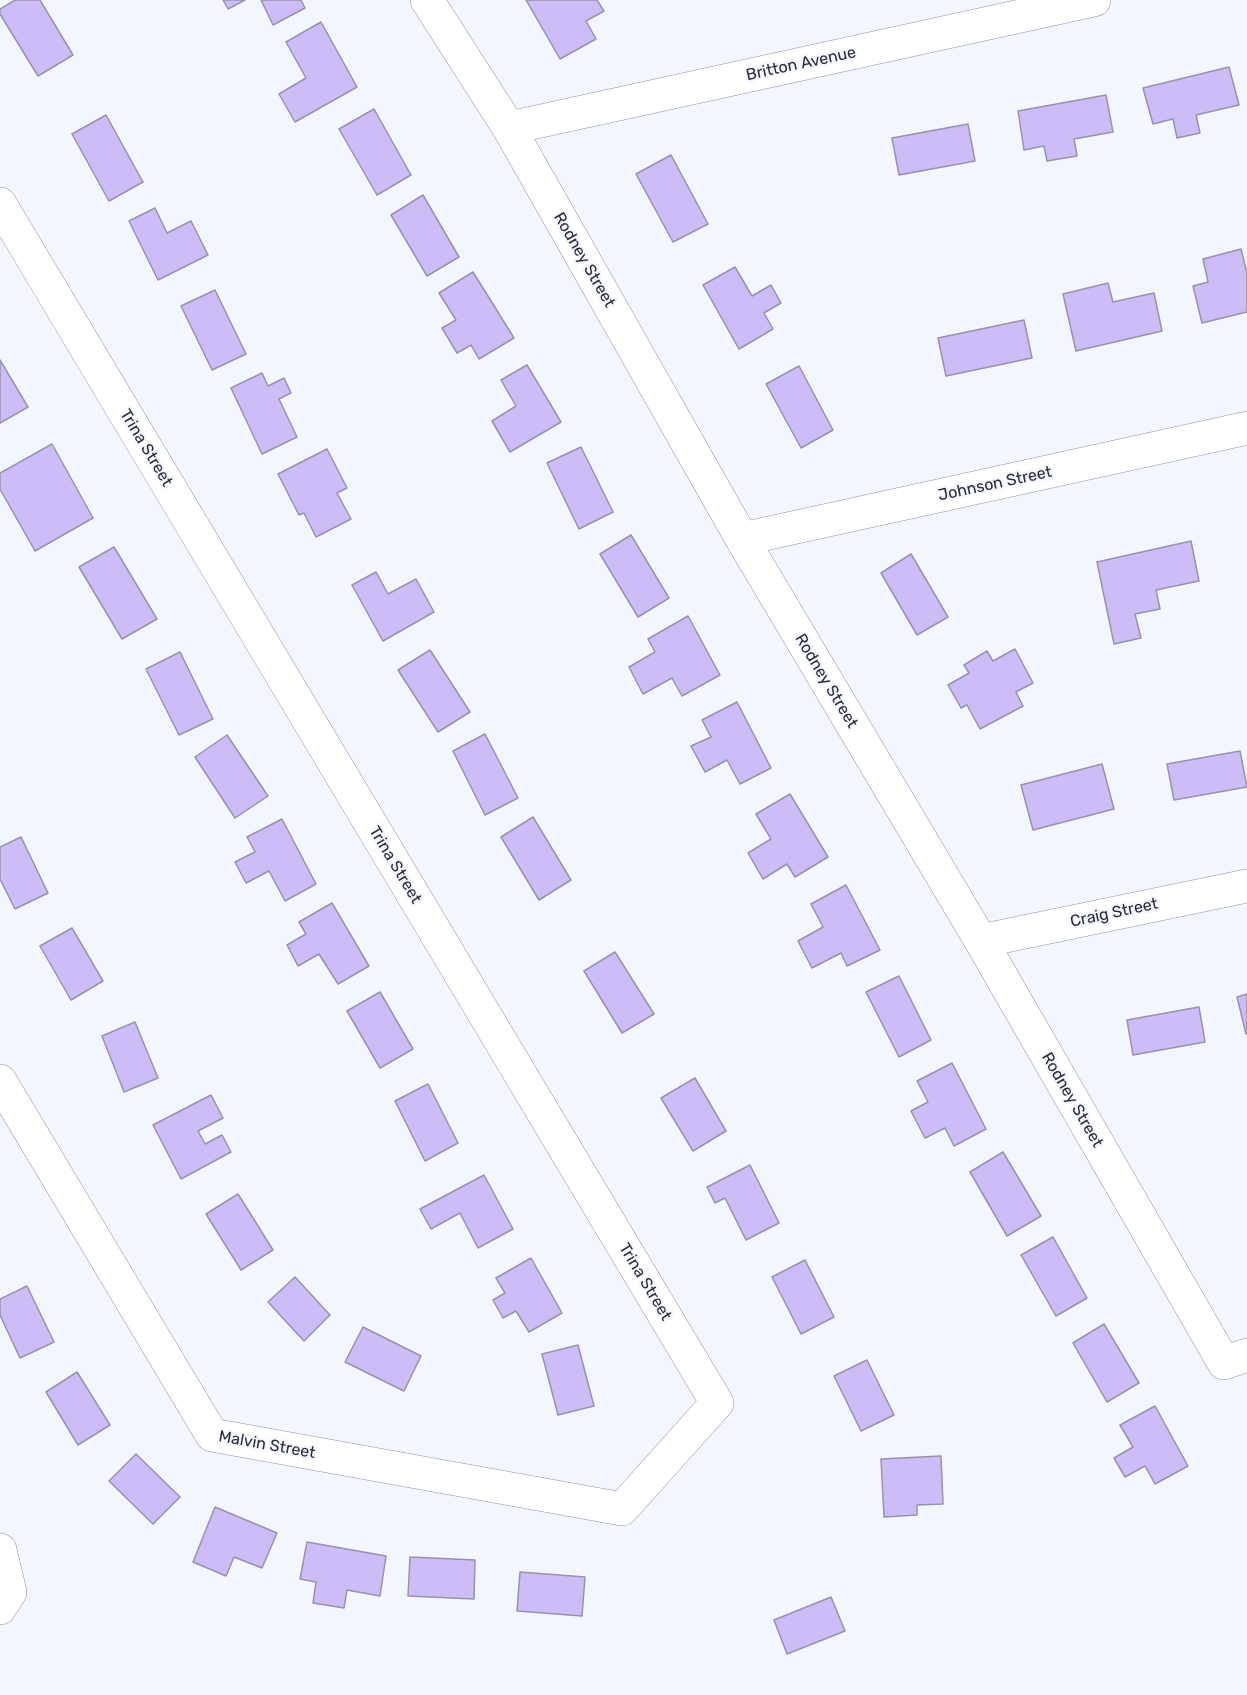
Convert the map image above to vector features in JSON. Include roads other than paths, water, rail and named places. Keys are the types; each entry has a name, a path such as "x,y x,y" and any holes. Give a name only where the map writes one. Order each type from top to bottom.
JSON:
{"street":[{"name":"Rodney Street","path":"427,0 509,128 742,539 981,941 1235,1359"},
{"name":"Britton Avenue","path":"509,128 1094,0"},
{"name":"Trina Street","path":"0,204 717,1403 622,1509"},
{"name":"Johnson Street","path":"742,539 1247,428"},
{"name":"Craig Street","path":"981,941 1247,886"},
{"name":"Malvin Street","path":"0,1081 212,1435 622,1509"},
{"path":"0,1550 10,1592 0,1608"}]}
